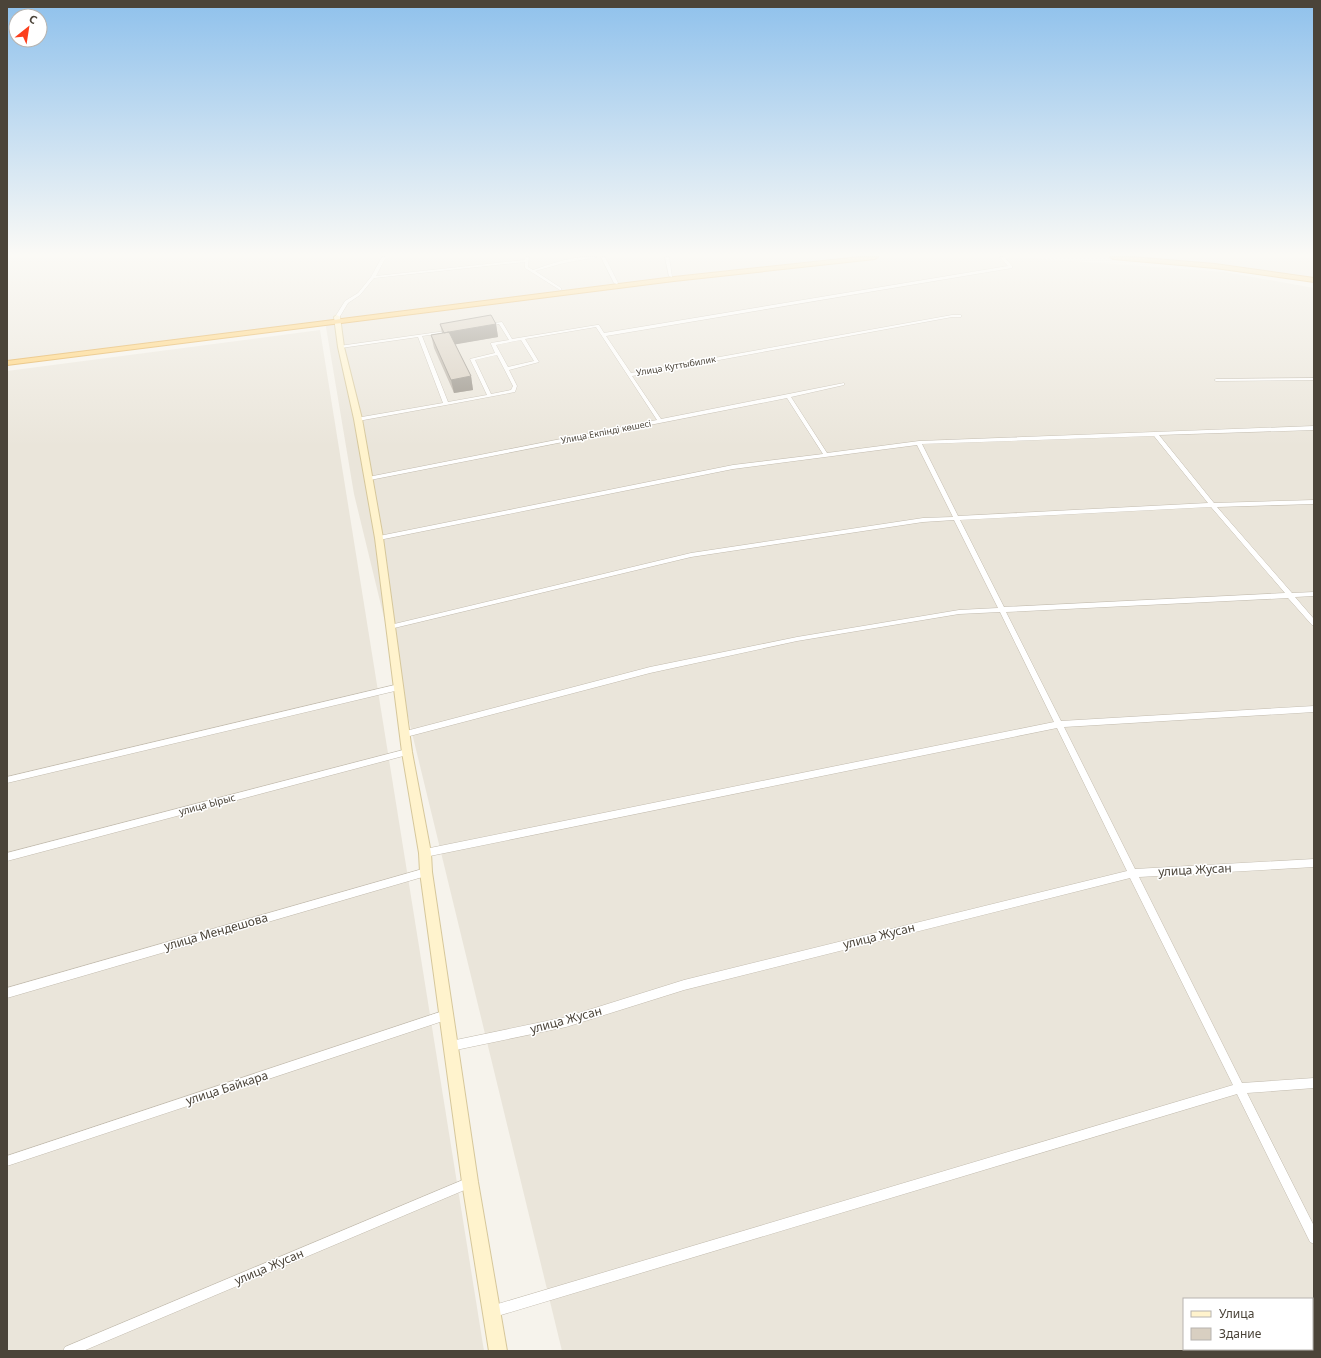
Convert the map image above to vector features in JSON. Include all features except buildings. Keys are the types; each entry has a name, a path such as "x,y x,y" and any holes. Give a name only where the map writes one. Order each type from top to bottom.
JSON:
{"highway":[{"path":"7,358 326,320"},
{"path":"7,363 328,320"}],"main road":[{"path":"338,320 341,347 370,478 406,734 407,752 425,853 426,872 470,1182 498,1351"}],"street":[{"path":"603,335 689,320"},
{"name":"Улица Куттыбилик","path":"629,375 928,320"},
{"path":"478,326 500,323 511,340"},
{"path":"358,419 513,391 515,386 493,344 496,342 596,326 660,421"},
{"path":"341,347 456,330"},
{"path":"420,336 446,404"},
{"path":"506,369 537,362 522,338"},
{"path":"490,396 472,359 497,354"},
{"path":"1216,380 1314,379"},
{"name":"Улица Екпінді көшесі","path":"370,478 788,396 842,384"},
{"path":"788,396 826,455"},
{"path":"379,538 733,467 919,443 1314,428"},
{"path":"1156,435 1212,505 1314,623"},
{"path":"919,443 1060,724 1314,1238"},
{"path":"390,627 691,555 923,520 956,517 1212,505 1314,502"},
{"path":"406,734 650,670 798,639 959,612 1314,594"},
{"path":"7,780 399,687"},
{"path":"425,853 1060,724 1314,709"},
{"name":"улица Ырыс","path":"7,857 407,752"},
{"name":"улица Жусан","path":"451,1046 566,1022 684,985 1133,873 1314,864"},
{"name":"улица Мендешова","path":"7,993 426,872"},
{"name":"улица Байкара","path":"7,1161 446,1015"},
{"path":"491,1312 1240,1088 1314,1083"},
{"name":"улица Жусан","path":"69,1351 470,1182"}],"shaded area":[{"path":"7,320 1314,320 1314,1351 562,1351 354,494 325,321 7,361"},
{"path":"320,330 484,1351 7,1351 7,371"}]}
